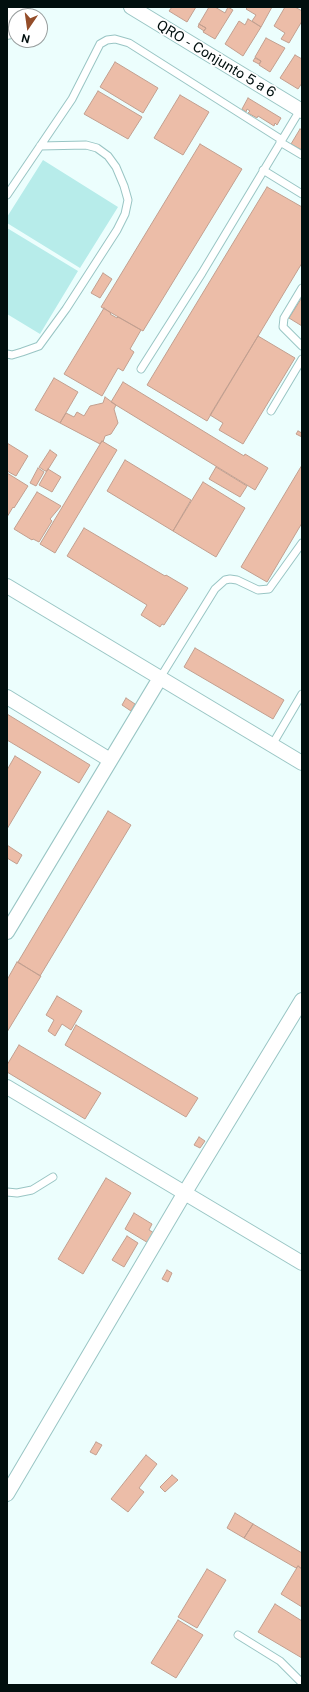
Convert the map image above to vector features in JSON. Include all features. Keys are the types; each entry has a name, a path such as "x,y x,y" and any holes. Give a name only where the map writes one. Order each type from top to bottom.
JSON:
{"main road":[{"path":"7,28 18,7"}],"street":[{"name":"QRO - Conjunto 5 a 6","path":"134,8 301,110"},
{"path":"7,586 302,763"},
{"path":"7,932 160,678"},
{"path":"7,697 110,760"},
{"path":"7,1494 184,1194 302,1000"},
{"path":"7,1087 184,1194 301,1262"}],"lane":[{"path":"7,195 72,98 100,44 107,40 116,39 129,43 302,155"},
{"path":"141,368 202,273 263,170 301,110"},
{"path":"7,354 12,355 39,346 66,309 117,230 128,200 116,167 108,156 97,148 86,145 40,146"},
{"path":"263,170 302,194"},
{"path":"302,288 284,318 283,327 302,346"},
{"path":"271,411 302,359"},
{"path":"160,678 215,589 225,580 230,579 237,580 258,590 269,589 302,543"},
{"path":"272,745 302,694"},
{"path":"7,1192 32,1190 53,1177"},
{"path":"238,1635 280,1661 302,1683"}],"shaded area":[{"path":"43,160 118,207 80,268 7,223 7,217"},
{"path":"7,228 78,271 40,334 7,314"}],"building":[{"path":"172,7 196,7 187,22 169,11"},
{"path":"209,7 215,7 225,13 228,7 233,10 215,39 203,32 206,28 199,24"},
{"path":"248,7 272,7 261,27 252,21 256,15 246,9"},
{"path":"285,7 295,7 302,11 302,21 289,43 281,39 285,33 274,26"},
{"path":"248,19 261,27 243,56 225,44 239,21 245,25"},
{"path":"199,24 206,28 204,31 198,27"},
{"path":"266,38 285,48 270,72 259,65 261,61 255,57"},
{"path":"295,55 302,59 302,83 298,89 280,78"},
{"path":"255,58 261,61 259,64 253,61"},
{"path":"115,62 158,88 143,113 100,87"},
{"path":"98,91 142,117 128,139 84,114"},
{"path":"180,95 209,112 183,155 154,138"},
{"path":"248,98 281,118 277,125 275,123 274,126 258,116 257,118 248,113 250,111 247,109 246,112 242,109"},
{"path":"300,129 302,130 302,150 291,144"},
{"path":"200,144 242,169 143,331 101,307"},
{"path":"267,187 302,207 302,263 207,421 147,385"},
{"path":"103,273 112,279 100,298 91,293"},
{"path":"302,292 302,326 289,318 301,299 299,297"},
{"path":"104,308 111,313 110,314 141,330 130,349 134,352 123,371 118,368 102,396 64,374"},
{"path":"258,336 295,358 243,444 219,430 223,423 210,415"},
{"path":"54,378 78,392 60,423 35,410"},
{"path":"123,382 244,456 245,454 268,468 255,490 111,402"},
{"path":"105,397 116,405 114,409 118,423 111,434 105,436 103,442 102,441 100,444 60,423 66,413 74,417 77,412 84,416 90,406 103,403"},
{"path":"298,431 302,433 302,437 296,434"},
{"path":"102,441 117,450 55,553 40,544"},
{"path":"7,443 28,456 16,476 7,471"},
{"path":"50,450 57,455 47,471 45,471 39,467"},
{"path":"125,460 191,500 173,531 107,491"},
{"path":"302,465 302,523 267,582 241,567"},
{"path":"216,467 247,486 240,497 209,479"},
{"path":"38,468 44,472 36,486 30,483"},
{"path":"48,469 61,477 52,492 39,485"},
{"path":"7,473 28,486 7,517"},
{"path":"203,482 245,508 216,557 173,531"},
{"path":"37,492 61,506 50,519 52,521 39,542 33,539 32,540 14,529"},
{"path":"84,528 188,588 164,625 162,624 160,627 141,615 147,605 67,556"},
{"path":"195,648 284,700 273,719 184,667"},
{"path":"126,698 135,704 131,711 122,705"},
{"path":"7,714 90,765 79,783 7,740"},
{"path":"15,756 41,772 7,829 7,770"},
{"path":"108,811 131,825 40,976 18,962"},
{"path":"7,845 22,855 17,864 7,858"},
{"path":"17,962 41,976 7,1032 7,980"},
{"path":"57,996 82,1011 71,1030 62,1024 55,1036 48,1031 54,1020 46,1015"},
{"path":"76,1025 198,1098 186,1117 65,1045"},
{"path":"19,1045 101,1093 85,1119 7,1072 7,1065"},
{"path":"199,1137 205,1141 200,1148 194,1145"},
{"path":"106,1178 131,1193 83,1274 58,1259"},
{"path":"134,1213 152,1224 149,1230 156,1234 150,1244 125,1229"},
{"path":"127,1236 138,1243 124,1267 112,1260"},
{"path":"167,1270 172,1273 168,1282 162,1279"},
{"path":"96,1442 102,1445 96,1455 90,1452"},
{"path":"146,1455 157,1464 139,1488 144,1492 128,1512 111,1499"},
{"path":"172,1475 178,1480 165,1492 160,1487"},
{"path":"235,1513 253,1524 244,1538 227,1528"},
{"path":"253,1524 302,1553 302,1569 298,1566 296,1568 244,1538"},
{"path":"298,1566 302,1569 302,1607 281,1594"},
{"path":"207,1569 226,1580 197,1628 178,1617"},
{"path":"275,1604 302,1621 302,1658 258,1632"},
{"path":"178,1620 203,1635 176,1678 151,1663"}]}
